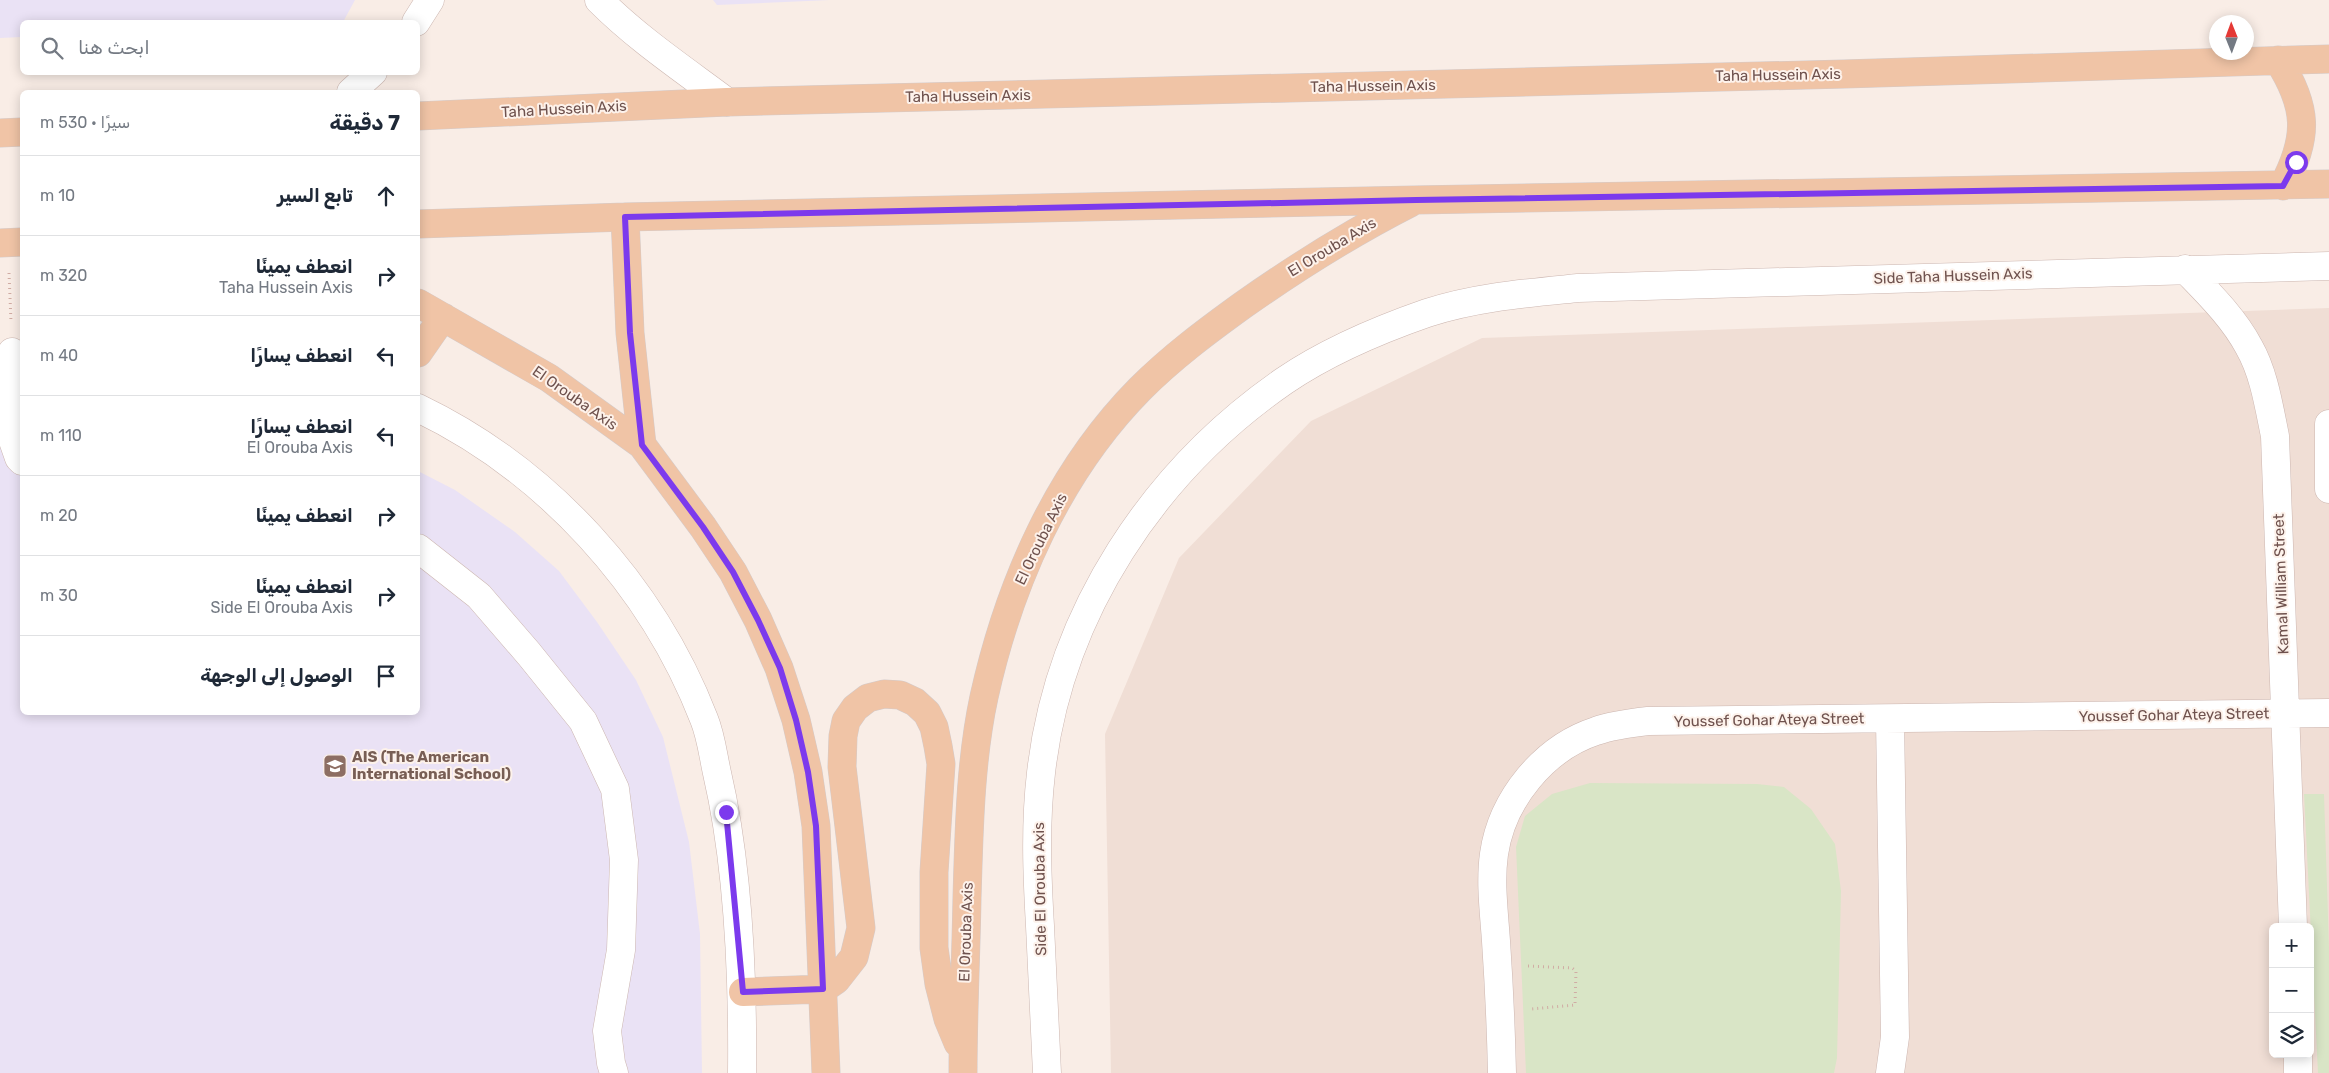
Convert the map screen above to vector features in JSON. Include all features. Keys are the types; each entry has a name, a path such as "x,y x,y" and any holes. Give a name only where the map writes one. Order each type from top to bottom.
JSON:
{"main road":[{"name":"Taha Hussein Axis","path":"420,116 727,102 1854,74 2329,59"},
{"path":"2278,60 2292,83 2300,109 2301,136 2296,162 2283,186"},
{"path":"0,133 20,132"},
{"path":"420,224 625,217 1416,200 2329,184"},
{"name":"El Orouba Axis","path":"963,1065 973,783 984,699 999,641 1022,572 1053,506 1093,446 1140,390 1193,340 1304,262 1359,229 1416,200"},
{"path":"625,217 630,333 642,445"},
{"name":"El Orouba Axis","path":"420,304 549,378 642,445 703,527 733,572 780,668 796,720 808,772 816,826 826,1073"},
{"path":"420,350 443,317"},
{"path":"743,992 823,989 836,980 854,957 861,928 842,767 846,721 855,708 868,698 884,694 900,695 915,702 927,713 934,727 938,746 941,764 934,872 934,948 939,984 963,1065"}],"street":[{"path":"417,20 430,0"},
{"path":"599,0 624,26 727,102"},
{"path":"353,90 370,75"},
{"name":"Side Taha Hussein Axis","path":"1578,288 2186,268 2329,266"},
{"name":"Kamal William Street","path":"2186,268 2224,310 2250,348 2266,391 2275,436 2278,472 2293,923"},
{"name":"Side El Orouba Axis","path":"1047,1073 1036,851 1041,772 1056,694 1083,619 1120,549 1167,485 1222,428 1286,380 1355,341 1430,312 1508,295 1578,288"},
{"path":"11,352 10,432 20,459"},
{"path":"420,409 451,424 517,469 576,521 628,582 671,648 705,720 726,812 743,992 742,1073"},
{"path":"2329,424 2329,489"},
{"path":"420,550 479,596 529,654 583,721 615,789 624,860 621,950 607,1031 614,1073"},
{"name":"Youssef Gohar Ateya Street","path":"1502,1073 1494,853 1502,823 1517,794 1538,767 1563,747 1594,732 1620,724 1648,721 2329,713"},
{"path":"1890,719 1895,1037 1890,1073"},
{"path":"2298,1058 2298,1073"}],"path":[{"path":"10,243 11,352"},
{"path":"1498,965 1572,968 1576,971 1575,1005 1500,1011"}],"shaded area":[{"path":"0,0 355,0 344,20 20,20 20,37 0,38"},
{"path":"713,0 830,0 717,5"},
{"path":"2329,308 2329,1073 1111,1073 1105,734 1179,558 1311,421 1482,338"},
{"name":"AIS (The American International School)","path":"0,425 20,426 20,715 420,715 420,472 455,490 515,532 559,571 597,622 636,680 663,737 689,842 700,934 702,1073 0,1073"}],"green space":[{"path":"1590,783 1757,784 1784,787 1811,809 1835,844 1841,891 1837,1058 1834,1073 1526,1073 1516,847 1525,816 1552,794"},
{"path":"2304,794 2324,794 2329,948 2329,1073 2318,1073 2314,993 2314,923 2310,923"}],"place":[{"name":"AIS (The American International School)","path":"335,766"}],"route":[{"path":"726,812 743,992 823,989 816,826 808,772 796,720 780,668 733,572 703,527 642,445 630,333 625,217 1416,200 2283,186 2296,162"}]}
